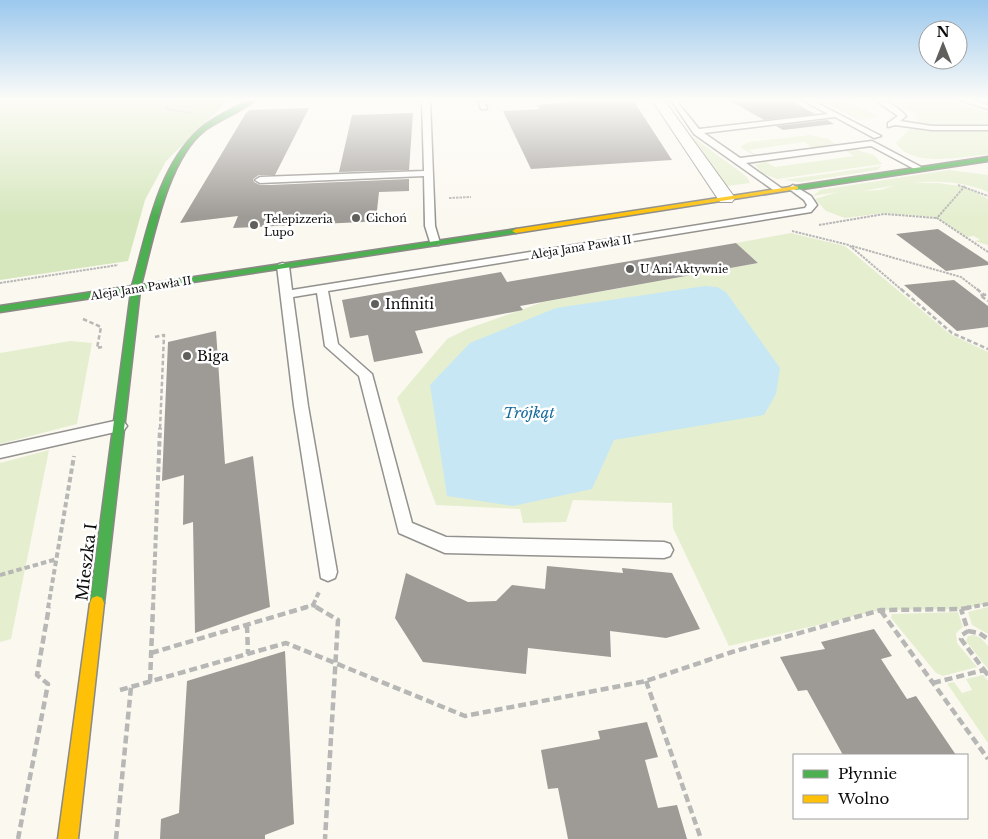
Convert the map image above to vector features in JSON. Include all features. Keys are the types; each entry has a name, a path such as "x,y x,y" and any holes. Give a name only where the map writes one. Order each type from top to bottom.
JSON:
{"main road":[{"name":"Mieszka I","path":"68,839 136,288 163,191 181,154 194,139"},
{"name":"Aleja Jana Pawła II","path":"0,310 988,159"},
{"path":"976,161 988,167"}],"street":[{"path":"685,139 726,198"}],"lane":[{"path":"427,139 430,226 435,243"},
{"path":"707,139 778,190"},
{"path":"738,161 874,140 921,169"},
{"path":"260,180 428,173"},
{"name":"Aleja Jana Pawła II","path":"287,294 808,210 812,205 808,198 793,188"},
{"path":"282,266 301,406 328,572"},
{"path":"322,289 332,346 365,374 405,528 445,545 664,550"},
{"path":"0,452 119,426"}],"path":[{"path":"988,196 966,186 937,218 988,252"},
{"path":"789,231 849,245 961,277 987,295"},
{"path":"849,245 952,333 988,349"},
{"path":"0,283 145,261"},
{"path":"987,295 980,295 988,301"},
{"path":"18,839 48,684 36,675 77,436"},
{"path":"0,575 56,559"},
{"path":"86,700 286,643 466,716 646,681 732,652 881,610 961,609 988,604"},
{"path":"151,653 313,605 338,620 326,839"},
{"path":"961,609 968,631"},
{"path":"881,610 988,759"},
{"path":"247,625 248,654"},
{"path":"988,639 979,633 968,631 962,635 963,644 988,675"},
{"path":"933,683 984,670"},
{"path":"646,681 701,839"},
{"path":"116,839 131,687"},
{"path":"41,715 50,712"}],"green space":[{"path":"0,139 189,139 166,161 145,200 128,261 0,280"},
{"path":"687,139 696,139 747,177 750,183 727,186 716,179"},
{"path":"774,139 828,139 836,144 813,148 804,142 749,150 756,155 754,155 741,148 749,142"},
{"path":"900,139 988,139 988,154 939,159 925,158 913,156 903,151 896,143"},
{"path":"853,149 874,155 882,164 777,179 762,173 755,165 766,162 775,167 854,156 845,150"},
{"path":"882,166 877,170 801,182 784,180"},
{"path":"949,170 988,175 988,192 956,183 925,182 916,183 939,183 966,187 988,199 988,245 974,241 980,240 974,236 967,237 936,217 883,213 845,218 826,211 815,199 837,192 813,196 820,190","holes":["895,186 880,190 863,191 879,188"]},
{"path":"791,233 845,246 950,334 988,352 988,604 961,609 881,610 729,646 673,528 672,503 573,500 566,522 523,523 520,509 436,505 397,398 447,339 467,329 543,302 758,263 736,243"},
{"path":"70,341 92,343 77,424 0,444 0,353"},
{"path":"49,450 11,639 0,642 0,463"},
{"path":"988,607 988,634 972,625 968,612"},
{"path":"958,612 963,627 956,633 957,643 977,667 943,676 936,673 891,618 892,614"},
{"path":"974,635 981,638 988,646 988,669 966,641 968,636"},
{"path":"983,675 988,681 988,743 948,685 948,683 954,682 962,693 972,690 966,679"}],"water":[{"name":"Trójkąt","path":"705,286 717,287 726,292 780,368 776,394 764,415 614,440 592,489 513,506 447,496 430,385 470,343 556,308"}],"building":[{"path":"230,139 293,139 275,175 259,175 253,179 254,182 260,185 409,179 409,191 379,192 376,220 233,228 238,216 180,223"},
{"path":"346,139 411,139 409,170 339,172"},
{"path":"517,139 658,139 672,160 531,169"},
{"path":"938,229 988,262 988,265 946,271 896,234"},
{"path":"736,243 758,263 520,306 523,310 415,331 423,353 374,362 368,335 350,338 342,300 501,272 507,282"},
{"path":"954,280 988,306 988,327 957,331 904,285"},
{"path":"216,331 225,464 253,456 270,607 195,633 193,522 183,525 184,475 162,481 168,342"},
{"path":"547,566 623,573 622,568 672,573 700,629 666,638 610,631 611,657 528,648 526,674 423,662 395,618 406,573 468,602 496,601 512,585 545,589"},
{"path":"874,629 892,656 881,659 907,699 916,696 955,754 842,754 807,690 798,691 780,657 825,649 821,642"},
{"path":"285,651 294,824 265,835 265,839 160,839 161,819 179,813 187,681"},
{"path":"647,722 658,757 645,760 658,808 677,805 687,839 568,839 558,788 548,789 541,750 600,739 598,731"}],"traffic: fast":[{"path":"97,603 136,288 163,191 181,154 194,139"},
{"path":"796,188 988,159"},
{"path":"0,309 516,231"}],"traffic: slow":[{"path":"516,231 796,188"},
{"path":"68,839 97,603"}],"place":[{"name":"Cichoń","path":"356,218"},
{"name":"Telepizzeria Lupo","path":"254,225"},
{"name":"U Ani Aktywnie","path":"630,269"},
{"name":"Infiniti","path":"375,304"},
{"name":"Biga","path":"187,356"}]}
